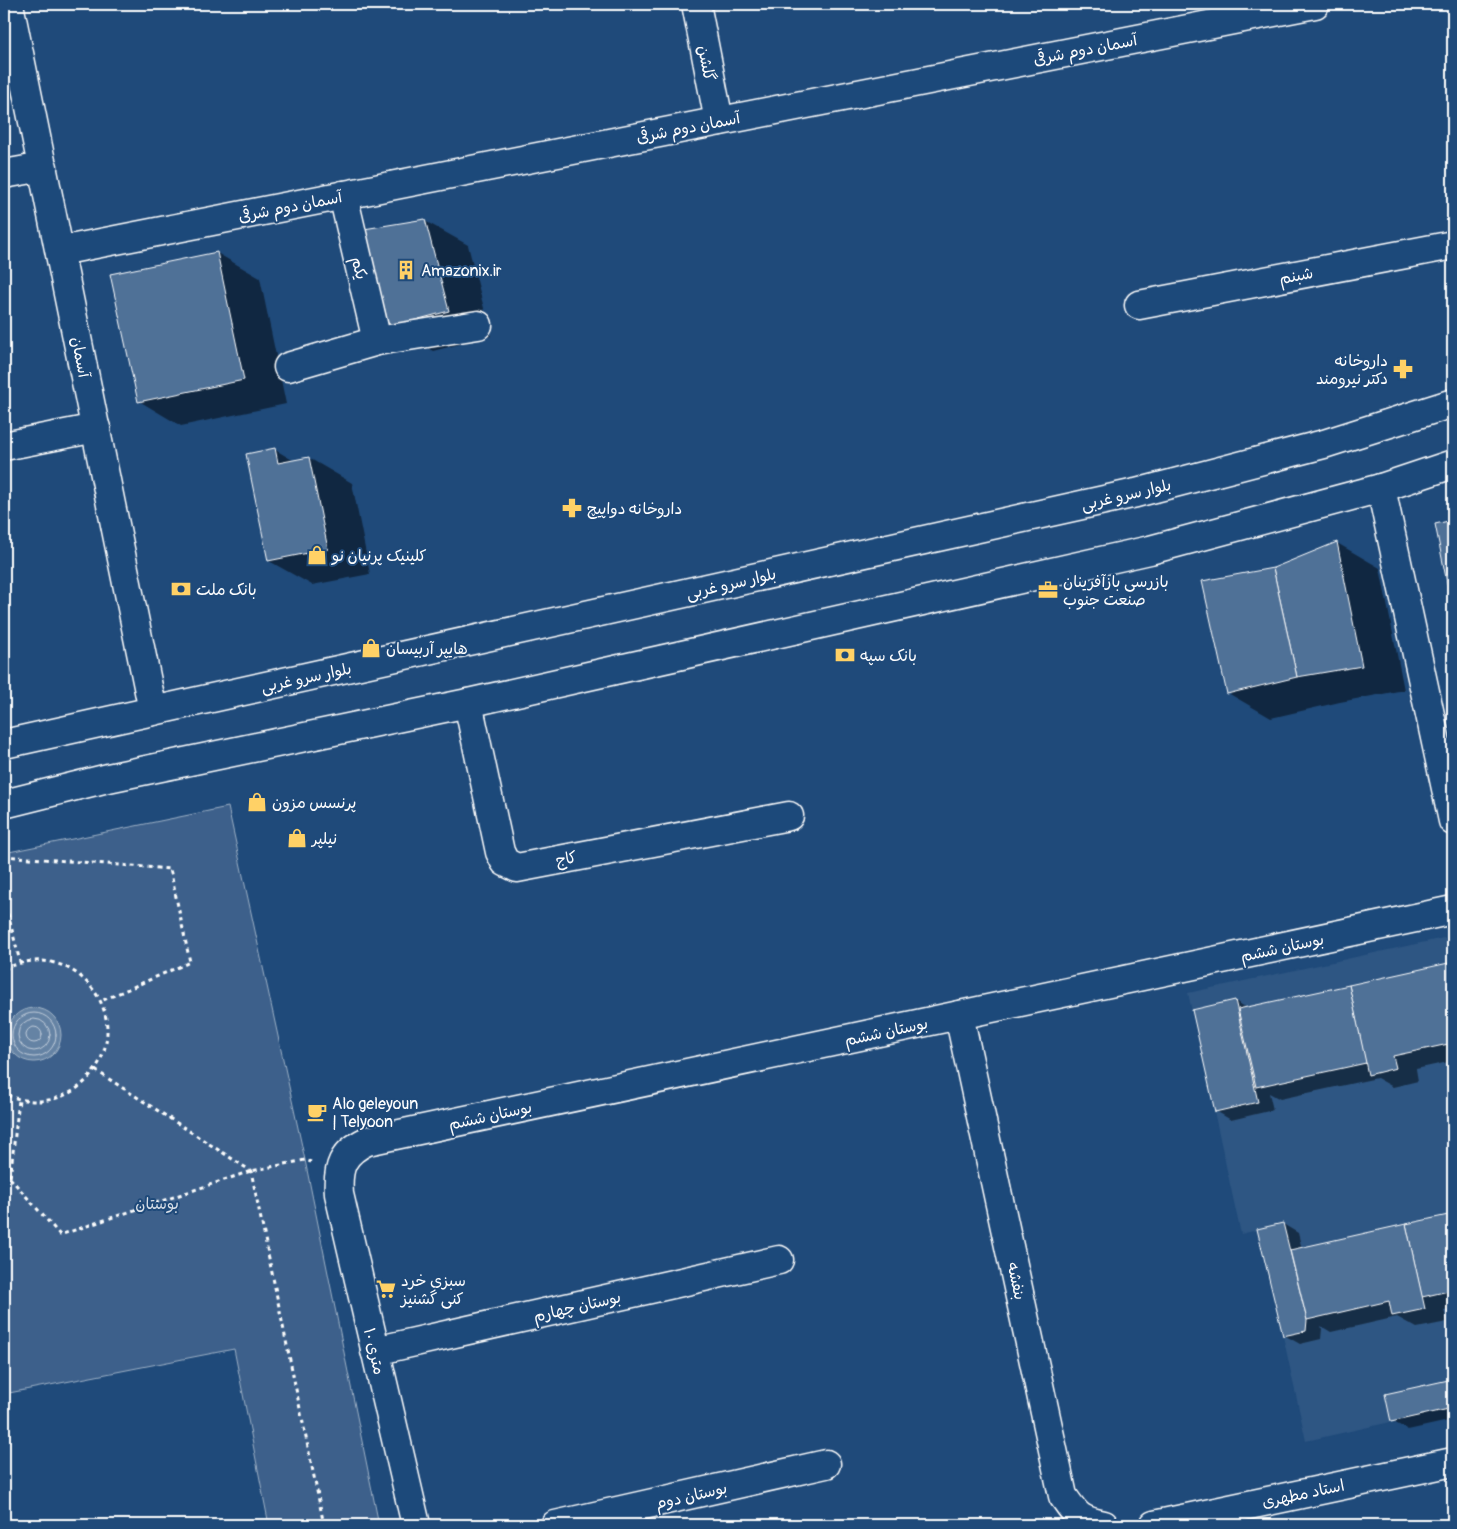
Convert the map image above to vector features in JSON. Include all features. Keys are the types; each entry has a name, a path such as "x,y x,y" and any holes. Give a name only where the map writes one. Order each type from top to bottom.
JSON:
{"street":[{"name":"آسمان","path":"9,4 154,711"},
{"name":"گلشن","path":"696,4 719,121"},
{"name":"آسمان دوم شرقی","path":"60,251 1315,4"},
{"path":"4,174 42,166"},
{"name":"یکم","path":"343,195 377,341"},
{"name":"شبنم","path":"1139,306 1453,245"},
{"path":"288,367 377,341 478,324"},
{"name":"بلوار سرو غربی","path":"4,744 1136,493 1324,444 1453,403"},
{"path":"4,446 96,428"},
{"path":"4,804 108,778 468,703 1150,550 1381,488 1453,464"},
{"path":"1381,488 1453,821"},
{"name":"کاج","path":"468,703 500,852 505,862 517,868 789,816"},
{"name":"بوستان ششم","path":"338,1177 342,1163 349,1151 367,1141 1453,910"},
{"name":"بنفشه","path":"959,1015 1063,1496 1072,1509 1085,1521 1104,1525"},
{"name":"۱۰ متری","path":"338,1177 339,1194 416,1525"},
{"name":"بوستان چهارم","path":"375,1351 779,1260"},
{"name":"استاد مطهری","path":"1154,1525 1209,1519 1453,1462"},
{"name":"بوستان دوم","path":"555,1525 826,1464"}],"path":[{"path":"4,856 170,869 190,962 101,1001"},
{"path":"4,898 20,962"},
{"path":"4,969 20,962 44,960 67,967 87,982 101,1001 107,1024 105,1048 95,1070 81,1086 62,1098 41,1102 19,1100 4,1094"},
{"path":"95,1070 251,1171 324,1525"},
{"path":"19,1100 10,1178 60,1235 251,1171 305,1160 338,1177"},
{"path":"4,1181 10,1178"}],"shaded area":[{"path":"1453,936 1453,1408 1306,1441 1257,1230 1241,1234 1188,993"}],"green space":[{"name":"بوستان","path":"228,807 305,1160 379,1525 269,1525 234,1349 4,1394 4,853"}],"water":[{"path":"34,1008 44,1010 53,1016 59,1025 61,1035 59,1045 53,1054 44,1060 34,1062 24,1060 15,1054 9,1045 7,1035 9,1025 15,1016 24,1010"}],"building":[{"name":"Amazonix.ir","path":"425,219 449,311 389,327 364,229"},
{"path":"217,252 244,380 138,402 110,274"},
{"path":"275,448 278,463 309,457 328,549 268,561 246,454"},
{"path":"1453,520 1453,612 1435,524"},
{"path":"1337,542 1362,666 1297,677 1273,568"},
{"path":"1273,568 1297,677 1227,694 1202,581"},
{"path":"1453,962 1453,1043 1393,1056 1396,1068 1368,1075 1349,985"},
{"path":"1349,985 1366,1063 1256,1087 1238,1009"},
{"path":"1235,1000 1258,1102 1215,1112 1192,1010"},
{"path":"1453,1214 1453,1290 1422,1297 1406,1224"},
{"path":"1283,1223 1307,1320 1306,1331 1283,1336 1257,1229"},
{"path":"1406,1224 1425,1309 1392,1316 1389,1301 1307,1320 1290,1250"},
{"path":"1453,1379 1453,1408 1391,1422 1385,1394"}],"place":[{"name":"Amazonix.ir","path":"406,270"},
{"name":"داروخانه دکتر نیرومند","path":"1403,369"},
{"name":"داروخانه دواپیچ","path":"572,508"},
{"name":"کلینیک پرنیان نو","path":"317,555"},
{"name":"بانک ملت","path":"181,589"},
{"name":"بازرسی بازآفرینان صنعت جنوب","path":"1048,590"},
{"name":"هایپر آربیسان","path":"371,648"},
{"name":"بانک سپه","path":"845,655"},
{"name":"پرنسس مزون","path":"257,802"},
{"name":"نیلپر","path":"297,838"},
{"name":"Alo geleyoun | Telyoon","path":"317,1112"},
{"name":"سبزی خرد کنی گشنیز","path":"386,1289"}]}
